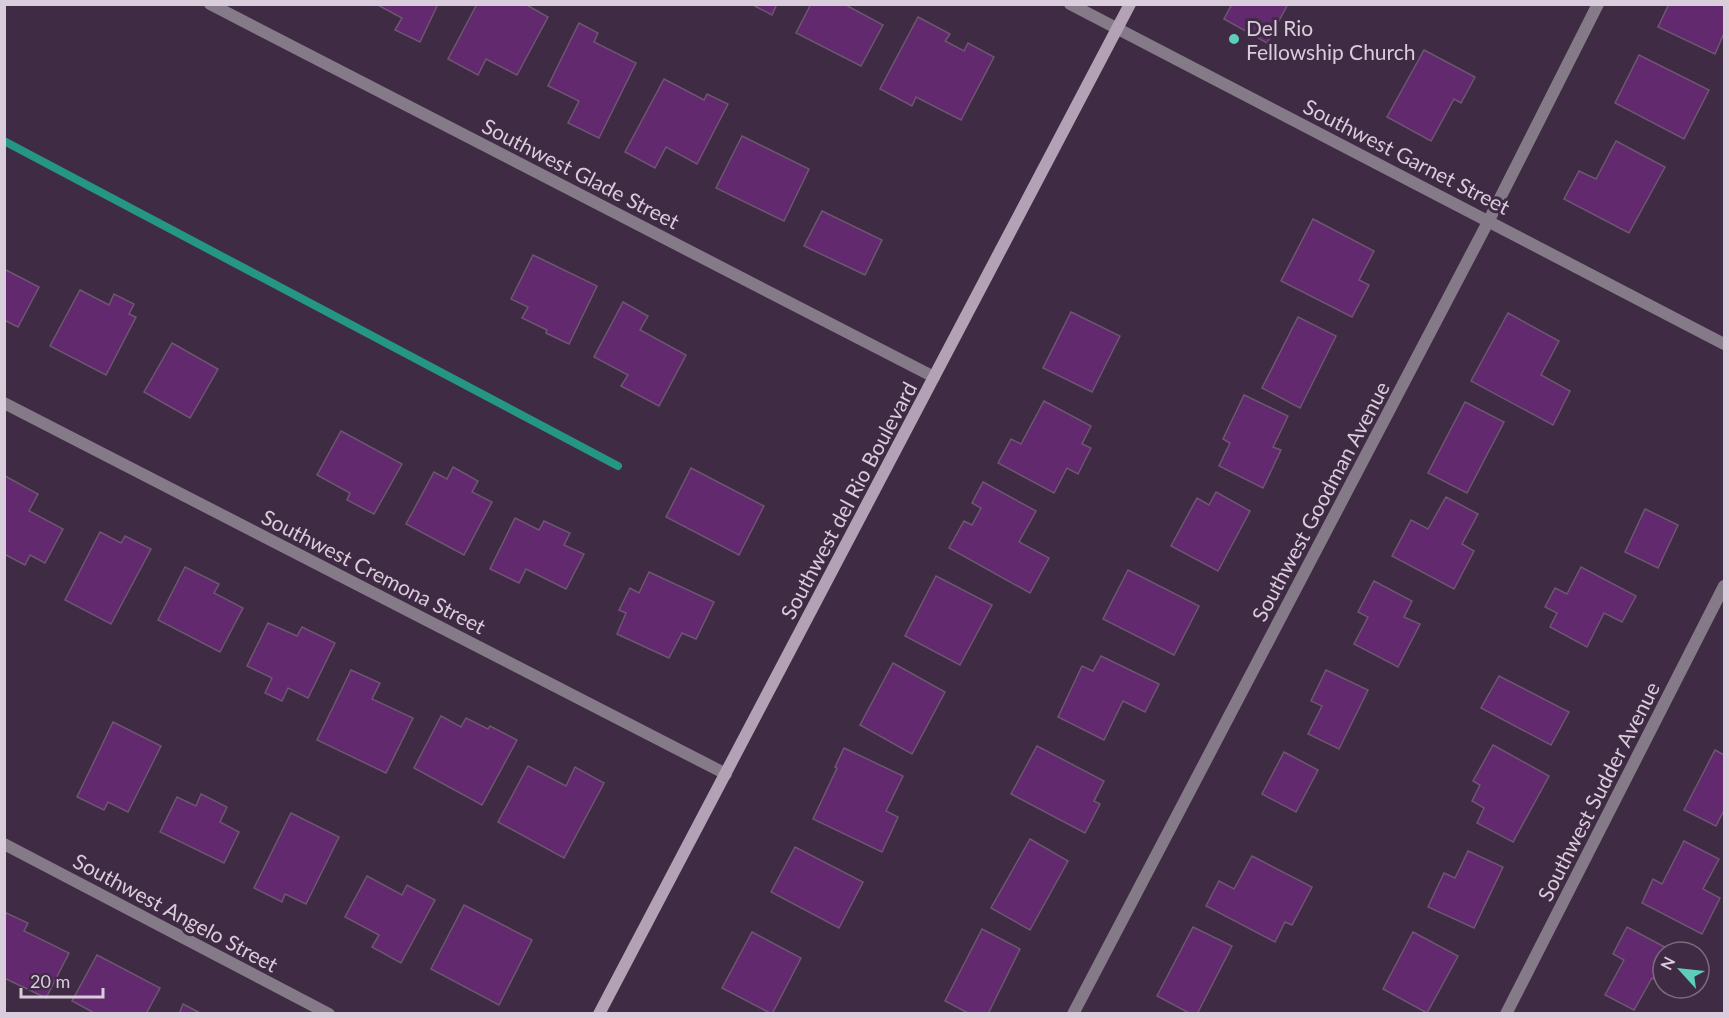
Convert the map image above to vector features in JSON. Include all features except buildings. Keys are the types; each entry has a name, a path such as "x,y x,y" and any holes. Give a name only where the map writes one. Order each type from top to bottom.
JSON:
{"street":[{"name":"Southwest Glade Street","path":"210,4 934,377"},
{"name":"Southwest Garnet Street","path":"1070,4 1725,344"},
{"name":"Southwest del Rio Boulevard","path":"599,1014 1130,4"},
{"name":"Southwest Goodman Avenue","path":"1072,1014 1488,220 1598,4"},
{"name":"Southwest Cremona Street","path":"4,403 726,774"},
{"name":"Southwest Sudder Avenue","path":"1506,1014 1725,586"},
{"name":"Southwest Angelo Street","path":"4,844 329,1014"}],"waterway":[{"path":"4,141 618,466"}],"place":[{"name":"Del Rio Fellowship Church","path":"1234,39"}]}
